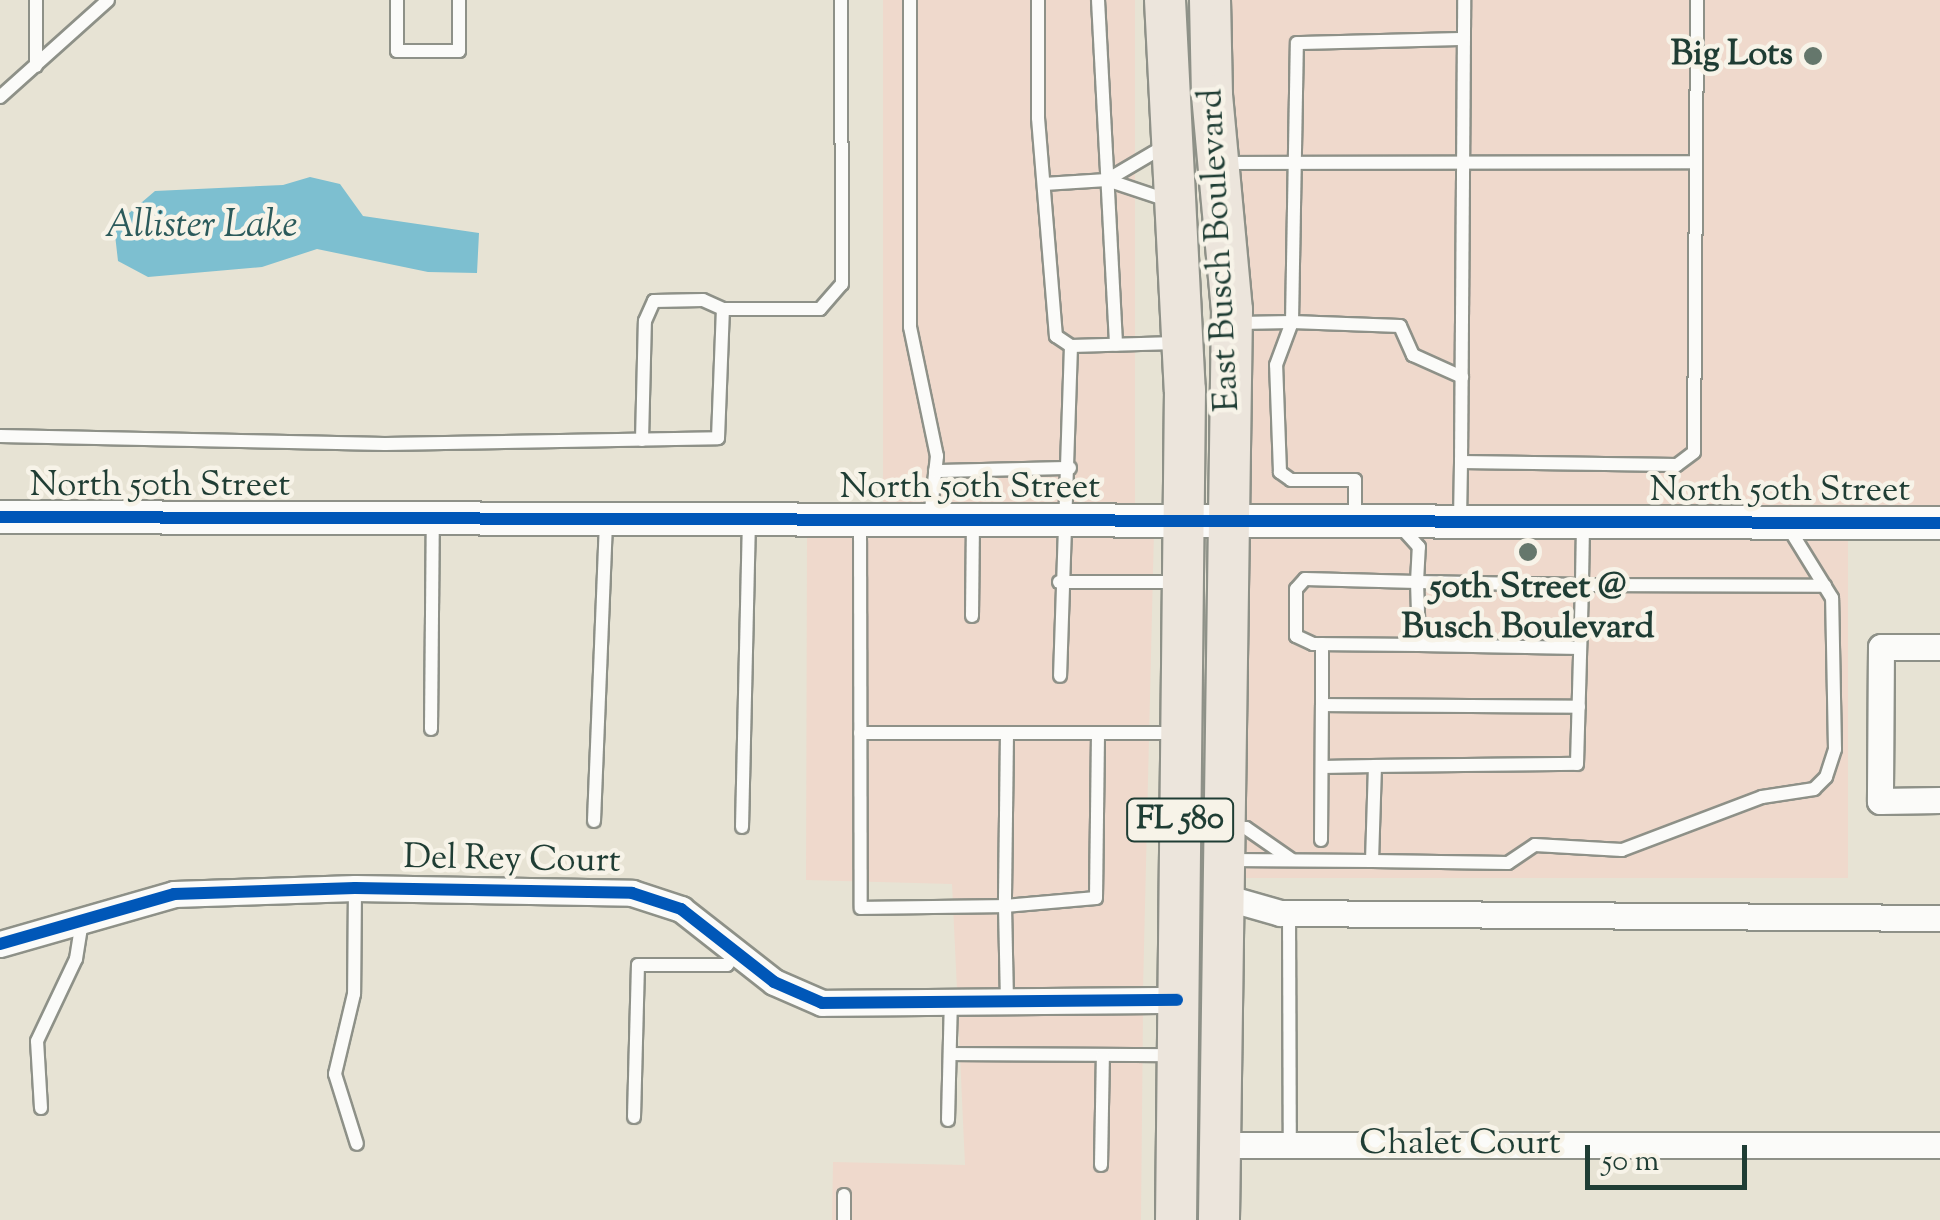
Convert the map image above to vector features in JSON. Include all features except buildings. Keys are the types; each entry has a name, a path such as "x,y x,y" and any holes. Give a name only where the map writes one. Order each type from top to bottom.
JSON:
{"main road":[{"name":"East Busch Boulevard","path":"1166,0 1183,343 1176,1220"},
{"path":"1188,0 1191,34 1212,95"},
{"name":"East Busch Boulevard","path":"1210,0 1212,95 1231,323 1219,1220"}],"street":[{"name":"North 50th Street","path":"0,517 1940,524"},
{"path":"1940,647 1881,647 1880,801 1940,800"},
{"path":"1224,861 1289,912 1940,918"},
{"name":"Del Rey Court","path":"0,944 174,894 355,888 632,894 660,898 739,948 774,982 822,1003 1177,1000"},
{"name":"Chalet Court","path":"1220,1145 1940,1145"}],"lane":[{"path":"36,0 36,66"},
{"path":"0,97 108,0"},
{"path":"398,0 397,51 459,51 459,0"},
{"path":"642,440 645,321 654,301 703,300 723,309 820,309 842,284 841,0"},
{"path":"910,0 910,326 935,472 930,518"},
{"path":"1038,0 1044,184 1056,336 1071,346 1183,343"},
{"path":"1098,0 1116,345"},
{"path":"1460,520 1464,0"},
{"path":"1461,462 1688,460 1694,452 1697,0"},
{"path":"1355,520 1355,480 1291,480 1280,472 1276,365 1292,322 1291,163 1297,43 1464,39"},
{"path":"1106,180 1172,138"},
{"path":"1218,163 1694,162"},
{"path":"1044,184 1106,180 1174,202"},
{"path":"0,436 385,444 718,438 723,309"},
{"path":"1231,323 1400,326 1413,355 1462,376"},
{"path":"1060,676 1059,582 1070,468 1071,346"},
{"path":"935,472 1070,468"},
{"path":"430,729 434,518"},
{"path":"594,821 606,518"},
{"path":"742,827 749,518"},
{"path":"860,518 861,908 1005,906 1096,898 1098,734"},
{"path":"972,616 974,519"},
{"path":"1394,520 1419,548 1419,645"},
{"path":"1322,767 1578,764 1583,521"},
{"path":"1224,861 1508,863 1535,845 1622,850 1762,797 1814,789 1826,777 1834,749 1832,598 1785,522"},
{"path":"1580,648 1322,644 1296,636 1296,589 1306,579 1825,586"},
{"path":"1059,582 1183,582"},
{"path":"1320,840 1322,644"},
{"path":"1322,705 1579,707"},
{"path":"860,734 1180,734"},
{"path":"1006,1001 1007,734"},
{"path":"1372,862 1375,766"},
{"path":"1224,861 1246,828 1294,862"},
{"path":"355,888 354,994 334,1074 357,1144"},
{"path":"1289,912 1290,1145"},
{"path":"41,1108 37,1042 76,960 82,920"},
{"path":"634,1118 638,965 727,965 739,948"},
{"path":"948,1120 951,1001"},
{"path":"950,1054 1177,1056"},
{"path":"1101,1165 1102,1055"},
{"path":"844,1195 844,1220"}],"shaded area":[{"path":"883,0 1135,0 1135,507 883,507"},
{"path":"1230,0 1940,0 1940,508 1230,508"},
{"path":"807,530 1154,530 1143,989 957,990 952,884 806,880"},
{"path":"1242,530 1848,530 1848,878 1242,878"},
{"path":"1143,1011 1141,1220 832,1220 833,1162 965,1165 958,1012"}],"water":[{"name":"Allister Lake","path":"310,177 340,184 363,216 479,233 477,273 428,272 317,249 262,267 148,277 118,261 114,226 155,191 283,185"}],"cycle path":[{"path":"0,517 1940,523"},
{"path":"0,944 174,894 355,888 632,893 681,909 774,982 822,1003 1177,1000"}],"place":[{"name":"Big Lots","path":"1813,56"},
{"name":"50th Street @ Busch Boulevard","path":"1528,552"}]}
